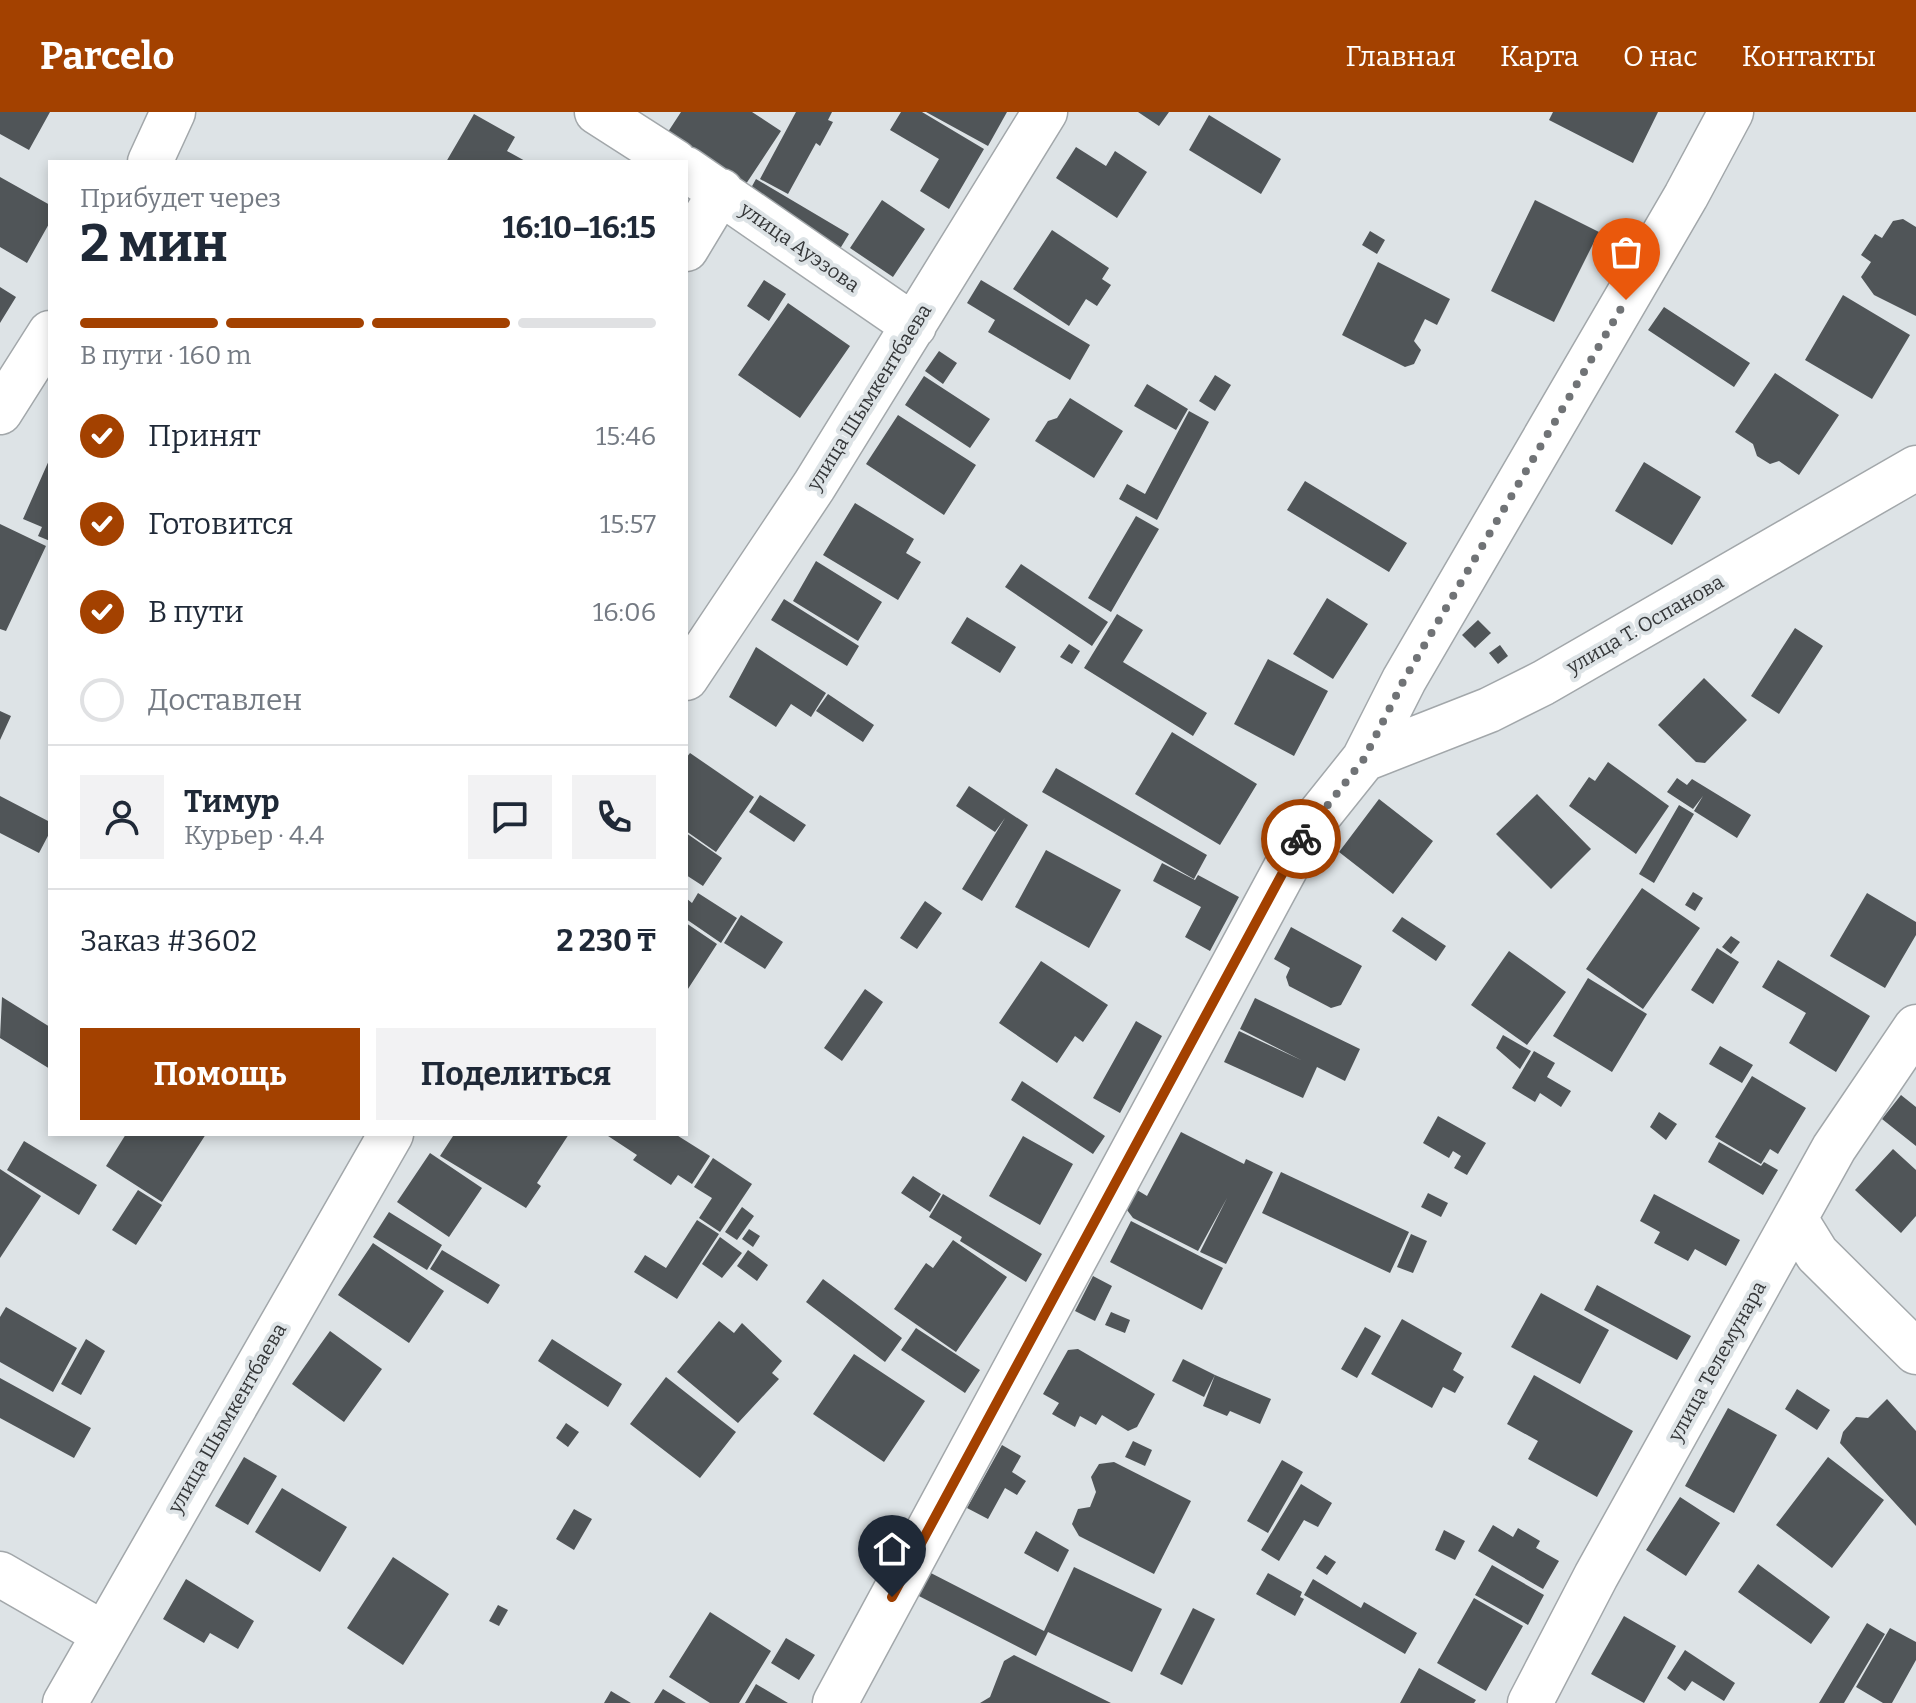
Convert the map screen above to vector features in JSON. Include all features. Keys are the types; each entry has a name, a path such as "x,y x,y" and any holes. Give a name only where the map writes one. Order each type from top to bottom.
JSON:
{"street":[{"path":"151,160 173,112"},
{"path":"597,112 672,160"},
{"name":"улица Шымкентбаева","path":"688,675 806,499 1045,112"},
{"name":"улица Т. Оспанова","path":"835,1703 1304,834 1364,759 1404,680 1686,196 1731,112"},
{"path":"688,241 704,180"},
{"name":"улица Ауэзова","path":"704,180 914,326"},
{"path":"0,412 48,336"},
{"name":"улица Т. Оспанова","path":"1364,759 1489,710 1543,683 1916,468"},
{"name":"улица Телемунара","path":"1530,1703 1596,1576 1834,1148 1916,1027"},
{"name":"улица Шымкентбаева","path":"65,1703 390,1136"},
{"path":"1796,1220 1817,1254 1916,1352"},
{"path":"0,1574 104,1634"}],"building":[{"path":"0,112 50,112 29,150 0,134"},
{"path":"681,112 752,112 781,131 742,190 664,138"},
{"path":"796,112 832,112 828,120 833,122 820,146 816,143 788,194 760,179"},
{"path":"901,112 922,112 984,149 949,209 920,191 939,159 890,130"},
{"path":"926,112 1007,112 988,146"},
{"path":"1138,112 1169,112 1159,126"},
{"path":"1553,112 1658,112 1633,163 1549,120"},
{"path":"474,114 515,137 507,151 523,160 447,160"},
{"path":"1209,115 1281,159 1261,194 1189,150"},
{"path":"1076,147 1106,166 1115,151 1147,172 1117,218 1056,178"},
{"path":"0,177 48,204 48,226 27,263 0,247"},
{"path":"756,179 849,234 838,252 746,197"},
{"path":"882,200 925,229 893,277 850,248"},
{"path":"1535,200 1599,232 1554,322 1491,291"},
{"path":"1903,219 1916,227 1916,316 1874,295 1861,277 1871,262 1861,255 1875,234 1882,238 1893,221"},
{"path":"1052,230 1109,268 1102,279 1111,285 1097,306 1086,299 1069,326 1013,289"},
{"path":"1370,231 1385,240 1377,254 1362,245"},
{"path":"1378,262 1450,299 1437,325 1425,319 1414,341 1421,350 1414,364 1405,367 1342,335"},
{"path":"764,280 786,294 769,321 747,306"},
{"path":"981,280 1090,345 1070,380 988,332 995,320 967,303"},
{"path":"0,287 16,297 0,323"},
{"path":"1843,295 1910,335 1872,399 1805,360"},
{"path":"788,303 850,346 800,418 738,375"},
{"path":"1664,307 1750,363 1734,387 1648,330"},
{"path":"939,351 957,363 943,384 925,371"},
{"path":"1775,373 1839,415 1799,475 1779,461 1770,464 1757,456 1753,444 1735,432"},
{"path":"1215,375 1231,385 1215,411 1199,401"},
{"path":"924,376 990,419 970,448 905,405"},
{"path":"1147,384 1188,409 1176,430 1134,406"},
{"path":"1070,398 1123,431 1094,478 1035,441 1048,421 1057,418"},
{"path":"1189,411 1209,422 1157,520 1119,499 1127,484 1145,494"},
{"path":"898,415 976,465 944,515 866,464"},
{"path":"1644,462 1701,497 1672,545 1615,511"},
{"path":"48,463 48,540 38,536 42,527 23,519"},
{"path":"1305,481 1407,543 1389,572 1287,510"},
{"path":"855,503 914,539 906,553 921,562 898,600 823,555"},
{"path":"1136,516 1159,529 1111,612 1088,598"},
{"path":"0,524 46,546 6,631 0,629"},
{"path":"816,561 882,602 858,641 793,601"},
{"path":"1021,564 1108,622 1092,646 1005,587"},
{"path":"1327,598 1368,624 1333,679 1293,654"},
{"path":"784,599 859,646 847,666 771,620"},
{"path":"1117,614 1143,630 1123,662 1207,713 1193,736 1084,668"},
{"path":"967,617 1016,647 1000,673 951,643"},
{"path":"1478,620 1491,633 1475,648 1462,635"},
{"path":"1795,628 1823,646 1779,714 1751,696"},
{"path":"1069,644 1080,651 1072,664 1060,657"},
{"path":"1500,645 1508,656 1498,664 1489,653"},
{"path":"756,647 826,693 811,717 791,704 776,727 729,697"},
{"path":"1268,659 1328,691 1294,756 1234,724"},
{"path":"1704,678 1747,720 1705,763 1696,762 1658,725"},
{"path":"828,694 874,725 863,742 816,711"},
{"path":"0,711 11,716 0,740"},
{"path":"1172,732 1257,784 1220,845 1135,794"},
{"path":"690,753 754,797 716,852 688,832"},
{"path":"1608,762 1669,806 1636,854 1569,806 1589,777 1595,781"},
{"path":"1056,768 1207,855 1194,879 1042,792"},
{"path":"1677,778 1687,785 1692,779 1751,815 1737,838 1694,811 1703,796 1693,809 1667,792"},
{"path":"969,786 1028,825 982,901 962,889 1005,818 995,832 956,806"},
{"path":"1537,794 1591,849 1551,889 1496,834"},
{"path":"760,795 806,825 794,842 749,812"},
{"path":"0,796 48,821 48,836 39,853 0,833"},
{"path":"1379,799 1433,841 1393,894 1339,852"},
{"path":"1679,805 1694,814 1654,883 1639,874"},
{"path":"688,834 722,858 703,886 688,876"},
{"path":"1046,850 1121,890 1089,948 1015,907"},
{"path":"1162,863 1195,880 1198,875 1239,897 1210,951 1185,937 1201,907 1153,881"},
{"path":"1642,888 1700,928 1643,1009 1586,969"},
{"path":"1693,892 1703,898 1695,911 1685,905"},
{"path":"698,893 737,918 721,943 688,920 688,900 692,903"},
{"path":"1867,893 1916,922 1916,935 1885,988 1830,956"},
{"path":"925,901 942,913 917,949 900,938"},
{"path":"741,915 783,942 765,969 724,943"},
{"path":"1402,917 1446,946 1436,961 1392,931"},
{"path":"688,924 717,944 688,989"},
{"path":"1291,927 1362,966 1341,1005 1331,1008 1289,986 1286,977 1290,968 1274,959"},
{"path":"1731,936 1740,942 1731,954 1722,947"},
{"path":"1717,948 1739,962 1713,1004 1691,990"},
{"path":"1509,951 1566,992 1527,1045 1471,1005"},
{"path":"1778,960 1870,1016 1836,1072 1789,1043 1806,1013 1762,987"},
{"path":"1041,961 1108,1005 1083,1042 1075,1036 1057,1063 999,1023"},
{"path":"1588,978 1647,1014 1612,1072 1553,1036"},
{"path":"865,989 883,1002 842,1061 824,1048"},
{"path":"2,997 48,1026 48,1068 0,1038"},
{"path":"1255,998 1360,1049 1345,1081 1317,1067 1303,1098 1224,1062 1239,1031 1301,1060 1240,1029"},
{"path":"1136,1021 1162,1036 1120,1113 1093,1098"},
{"path":"1503,1035 1531,1051 1520,1069 1496,1048"},
{"path":"1720,1046 1753,1065 1742,1083 1709,1064"},
{"path":"1534,1051 1555,1063 1547,1077 1571,1091 1561,1107 1540,1093 1535,1102 1512,1088"},
{"path":"1752,1076 1806,1108 1778,1154 1770,1149 1761,1164 1715,1137"},
{"path":"1022,1081 1105,1136 1093,1154 1011,1100"},
{"path":"1901,1095 1916,1107 1916,1146 1882,1119"},
{"path":"1659,1112 1677,1124 1666,1140 1650,1127"},
{"path":"1438,1116 1486,1143 1467,1175 1454,1168 1461,1156 1453,1151 1449,1158 1423,1143"},
{"path":"1181,1132 1244,1164 1246,1159 1273,1172 1226,1264 1200,1252 1227,1198 1198,1251 1133,1218 1127,1210 1137,1190 1147,1196"},
{"path":"125,1136 205,1136 162,1202 106,1166"},
{"path":"453,1136 568,1136 537,1183 541,1186 526,1208 440,1156"},
{"path":"608,1136 678,1136 710,1156 692,1184 678,1175 671,1185 633,1160 637,1155"},
{"path":"1023,1136 1073,1164 1040,1225 989,1196"},
{"path":"24,1141 97,1185 79,1215 7,1170"},
{"path":"1719,1142 1761,1166 1764,1162 1778,1170 1763,1195 1708,1162"},
{"path":"1893,1149 1916,1170 1916,1216 1901,1233 1855,1190"},
{"path":"430,1153 482,1188 449,1237 397,1202"},
{"path":"713,1158 752,1184 720,1232 699,1218 712,1198 694,1187"},
{"path":"0,1169 41,1196 0,1258"},
{"path":"1281,1172 1409,1232 1390,1273 1262,1213"},
{"path":"913,1176 941,1194 930,1212 901,1193"},
{"path":"138,1190 162,1205 136,1245 112,1230"},
{"path":"1428,1193 1448,1203 1441,1217 1421,1207"},
{"path":"943,1194 1042,1254 1026,1282 960,1241 962,1237 929,1217"},
{"path":"1654,1194 1740,1240 1726,1266 1695,1249 1688,1261 1654,1243 1660,1232 1640,1221"},
{"path":"742,1207 754,1216 737,1240 725,1232"},
{"path":"389,1212 442,1245 427,1270 373,1237"},
{"path":"697,1220 719,1234 677,1299 634,1272 645,1255 666,1268"},
{"path":"1131,1221 1223,1268 1202,1310 1110,1262"},
{"path":"749,1229 760,1236 753,1247 742,1239"},
{"path":"1411,1234 1427,1241 1413,1273 1397,1267"},
{"path":"720,1237 742,1253 722,1278 702,1264"},
{"path":"953,1240 1007,1277 956,1352 894,1309 926,1263 933,1268"},
{"path":"373,1243 444,1291 409,1343 338,1295"},
{"path":"442,1250 500,1285 488,1304 430,1269"},
{"path":"748,1250 768,1265 757,1281 737,1266"},
{"path":"1093,1276 1112,1286 1095,1321 1075,1311"},
{"path":"823,1279 902,1338 885,1362 806,1302"},
{"path":"1597,1285 1691,1336 1677,1360 1584,1310"},
{"path":"1541,1293 1609,1330 1580,1384 1511,1347"},
{"path":"6,1307 77,1348 53,1392 0,1362 0,1317"},
{"path":"1111,1312 1130,1320 1125,1333 1105,1325"},
{"path":"1402,1319 1462,1353 1453,1370 1464,1377 1455,1393 1443,1387 1432,1408 1371,1374"},
{"path":"719,1321 734,1333 742,1323 782,1361 772,1373 779,1379 738,1423 677,1372"},
{"path":"1365,1327 1381,1336 1357,1378 1341,1369"},
{"path":"916,1328 980,1370 965,1393 901,1350"},
{"path":"330,1331 382,1369 344,1422 292,1384"},
{"path":"86,1339 105,1351 81,1395 61,1384"},
{"path":"552,1339 622,1384 608,1407 538,1361"},
{"path":"1078,1349 1155,1394 1137,1427 1128,1431 1102,1415 1096,1425 1080,1416 1075,1427 1052,1414 1059,1403 1043,1394 1068,1350"},
{"path":"854,1354 925,1401 884,1462 813,1414"},
{"path":"1183,1359 1215,1375 1204,1397 1172,1381"},
{"path":"1215,1375 1271,1399 1260,1424 1230,1411 1227,1416 1203,1406"},
{"path":"1534,1375 1633,1431 1597,1497 1528,1459 1538,1441 1507,1424"},
{"path":"666,1377 736,1432 700,1478 630,1424"},
{"path":"0,1378 91,1428 74,1458 0,1418"},
{"path":"1797,1389 1830,1410 1817,1430 1785,1409"},
{"path":"1887,1399 1916,1431 1916,1526 1840,1443 1843,1432 1856,1417 1868,1418"},
{"path":"1728,1408 1777,1435 1734,1513 1685,1486"},
{"path":"566,1423 579,1432 568,1447 556,1438"},
{"path":"1133,1441 1152,1450 1145,1466 1125,1457"},
{"path":"1002,1445 1021,1456 1012,1472 1026,1481 1017,1495 1005,1488 988,1519 967,1508"},
{"path":"244,1457 277,1476 248,1525 215,1506"},
{"path":"1828,1457 1884,1500 1832,1568 1776,1525"},
{"path":"1282,1460 1303,1472 1268,1533 1247,1521"},
{"path":"1114,1462 1191,1501 1154,1574 1079,1536 1072,1524 1078,1509 1090,1507 1096,1492 1091,1477 1099,1464"},
{"path":"1301,1484 1332,1503 1318,1527 1304,1520 1279,1561 1261,1550"},
{"path":"282,1488 347,1527 320,1572 255,1532"},
{"path":"1680,1497 1720,1523 1686,1576 1646,1550"},
{"path":"574,1509 592,1519 574,1550 556,1539"},
{"path":"1493,1525 1513,1537 1518,1528 1540,1541 1536,1548 1559,1561 1543,1589 1478,1551"},
{"path":"1444,1530 1465,1541 1455,1560 1435,1550"},
{"path":"1036,1531 1069,1550 1058,1572 1024,1553"},
{"path":"1325,1555 1336,1562 1327,1575 1316,1568"},
{"path":"393,1557 449,1594 403,1665 347,1628"},
{"path":"1758,1564 1830,1617 1811,1644 1738,1592"},
{"path":"1492,1565 1544,1595 1528,1625 1475,1595"},
{"path":"1074,1567 1162,1609 1132,1672 1048,1632 1036,1656 913,1593 925,1570 1044,1631"},
{"path":"1268,1573 1302,1592 1300,1597 1304,1599 1295,1616 1256,1594"},
{"path":"186,1579 254,1621 238,1649 210,1633 204,1643 163,1619"},
{"path":"1313,1579 1361,1608 1364,1602 1417,1633 1405,1654 1304,1595"},
{"path":"1474,1598 1523,1626 1486,1691 1437,1663"},
{"path":"498,1605 508,1610 499,1626 489,1621"},
{"path":"1193,1608 1215,1619 1182,1685 1160,1674"},
{"path":"710,1612 771,1651 739,1703 710,1703 669,1677"},
{"path":"1624,1616 1676,1646 1644,1703 1591,1674"},
{"path":"1867,1623 1885,1634 1844,1703 1819,1703"},
{"path":"1890,1628 1916,1642 1916,1660 1892,1703 1883,1703 1856,1687"},
{"path":"786,1638 815,1655 799,1680 771,1663"},
{"path":"1685,1650 1735,1683 1724,1701 1692,1681 1685,1691 1667,1678"},
{"path":"1014,1655 1111,1703 980,1703 990,1697 1004,1661"},
{"path":"1419,1668 1476,1700 1474,1703 1400,1703"},
{"path":"756,1684 788,1703 745,1703"},
{"path":"663,1689 686,1703 654,1703"},
{"path":"611,1691 631,1703 604,1703"}],"way so far":[{"path":"1301,839 1364,759 1404,680 1626,300"}],"route":[{"path":"892,1597 1301,839"}]}
